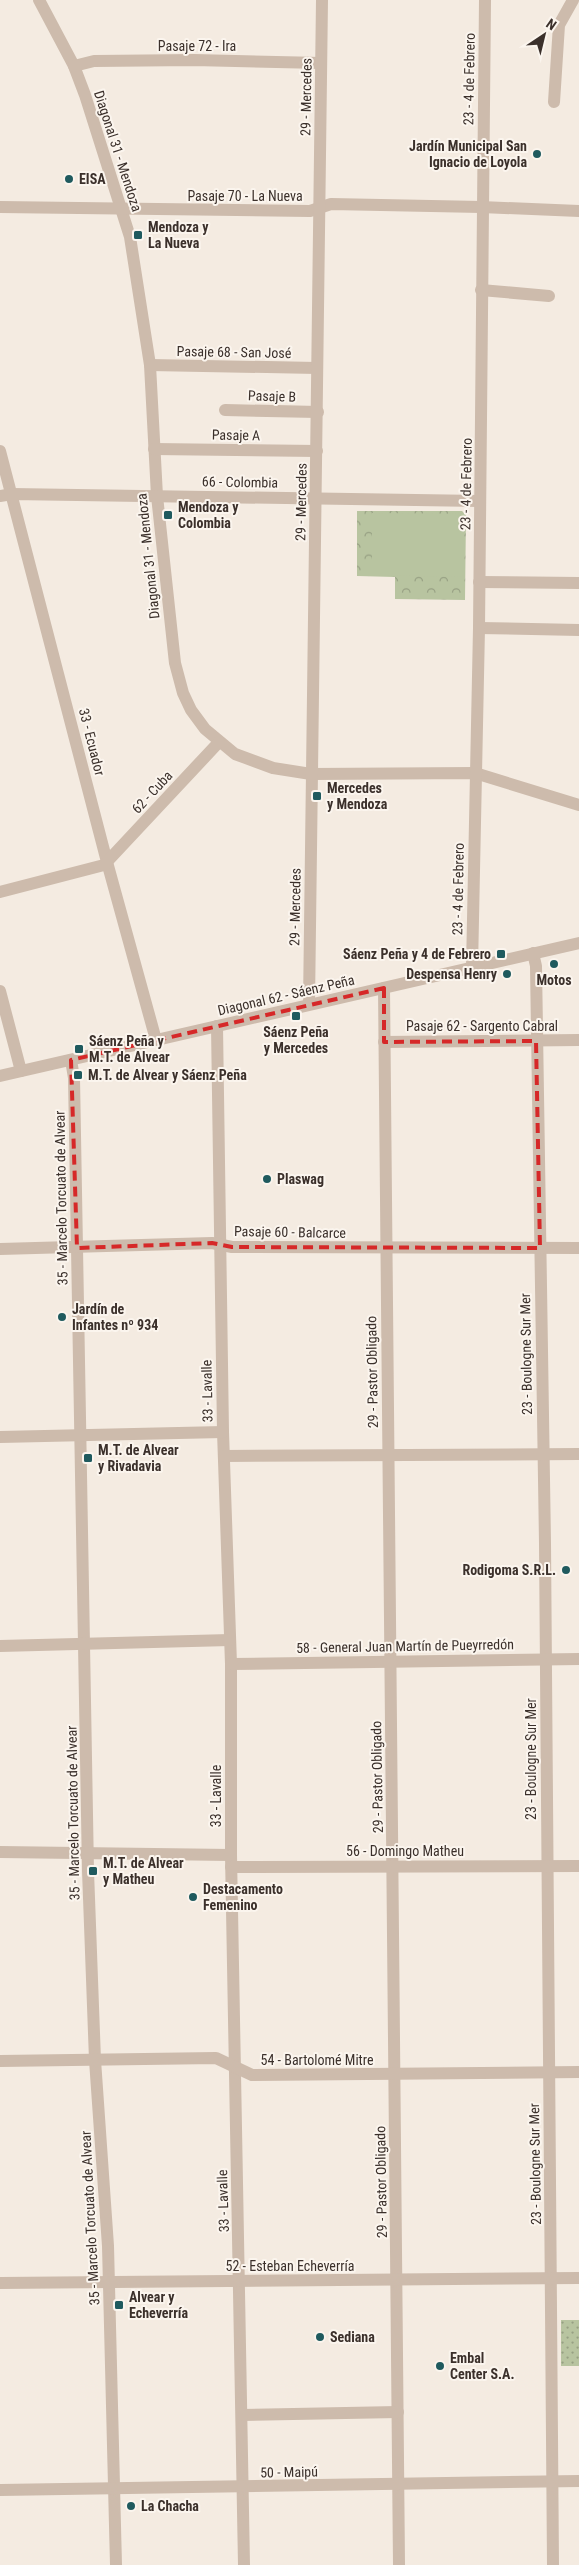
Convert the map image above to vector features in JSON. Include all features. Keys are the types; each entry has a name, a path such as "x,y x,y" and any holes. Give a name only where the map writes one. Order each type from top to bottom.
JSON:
{"street":[{"name":"Diagonal 31 - Mendoza","path":"40,0 74,66 122,210 137,278 150,365 157,496 177,676 191,710 219,742 234,754 259,764 311,774 476,773 579,805"},
{"name":"29 - Mercedes","path":"309,1004 322,0"},
{"name":"23 - 4 de Febrero","path":"472,968 480,582 481,290 485,0"},
{"path":"554,102 559,25 573,0"},
{"name":"Pasaje 72 - Ira","path":"74,66 94,61 194,60 321,63"},
{"name":"Pasaje 70 - La Nueva","path":"0,207 310,211 331,204 579,211"},
{"path":"481,290 549,296"},
{"name":"Pasaje 68 - San José","path":"150,365 317,368"},
{"name":"Pasaje B","path":"225,410 318,412"},
{"name":"Pasaje A","path":"154,449 317,451"},
{"name":"33 - Ecuador","path":"0,451 6,495 156,1040"},
{"name":"66 - Colombia","path":"6,495 480,501"},
{"path":"480,582 579,584"},
{"path":"479,628 579,630"},
{"name":"62 - Cuba","path":"107,862 219,742"},
{"path":"0,892 100,867 107,862"},
{"name":"Diagonal 62 - Sáenz Peña","path":"0,1076 579,943"},
{"name":"23 - Boulogne Sur Mer","path":"533,953 536,966 540,1248 553,2565"},
{"name":"29 - Pastor Obligado","path":"384,988 399,2565"},
{"path":"0,992 21,1071"},
{"name":"33 - Lavalle","path":"217,1026 223,1432 231,1664 231,1861 244,2565"},
{"name":"Pasaje 62 - Sargento Cabral","path":"384,1042 579,1040"},
{"name":"35 - Marcelo Torcuato de Alvear","path":"71,1060 74,1078 82,1437 88,1852 95,2060 110,2281 116,2565"},
{"name":"Pasaje 60 - Balcarce","path":"0,1249 77,1248 212,1242 232,1247 386,1249 579,1248"},
{"path":"0,1437 82,1437 223,1432"},
{"path":"224,1456 579,1454"},
{"path":"0,1646 230,1640"},
{"name":"58 - General Juan Martín de Pueyrredón","path":"231,1664 390,1660 579,1659"},
{"name":"56 - Domingo Matheu","path":"0,1852 88,1852 231,1861 393,1865 579,1866"},
{"name":"54 - Bartolomé Mitre","path":"0,2061 216,2058 252,2075 579,2072"},
{"name":"52 - Esteban Echeverría","path":"0,2283 579,2278"},
{"path":"242,2415 398,2412"},
{"name":"50 - Maipú","path":"0,2490 115,2490 579,2481"}],"highlighted area":[{"path":"384,988 384,1042 536,1041 540,1248 232,1247 212,1243 77,1248 71,1060"}],"green space":[{"path":"357,511 462,511 466,515 465,600 395,599 395,577 357,576"},
{"path":"372,513 463,514 462,577 372,575"},
{"path":"561,2320 579,2320 579,2366 561,2366"}],"place":[{"name":"Jardín Municipal San Ignacio de Loyola","path":"537,154"},
{"name":"EISA","path":"69,179"},
{"name":"Mendoza y La Nueva","path":"138,235"},
{"name":"Mendoza y Colombia","path":"168,515"},
{"name":"Mercedes y Mendoza","path":"317,796"},
{"name":"Sáenz Peña y 4 de Febrero","path":"501,954"},
{"name":"Motos","path":"554,964"},
{"name":"Despensa Henry","path":"507,974"},
{"name":"Sáenz Peña y Mercedes","path":"296,1016"},
{"name":"Sáenz Peña y M.T. de Alvear","path":"79,1049"},
{"name":"M.T. de Alvear y Sáenz Peña","path":"78,1075"},
{"name":"Plaswag","path":"267,1179"},
{"name":"Jardín de Infantes nº 934","path":"62,1317"},
{"name":"M.T. de Alvear y Rivadavia","path":"88,1458"},
{"name":"Rodigoma S.R.L.","path":"566,1570"},
{"name":"M.T. de Alvear y Matheu","path":"93,1871"},
{"name":"Destacamento Femenino","path":"193,1897"},
{"name":"Alvear y Echeverría","path":"119,2305"},
{"name":"Sediana","path":"320,2337"},
{"name":"Embal Center S.A.","path":"440,2366"},
{"name":"La Chacha","path":"131,2506"}]}
